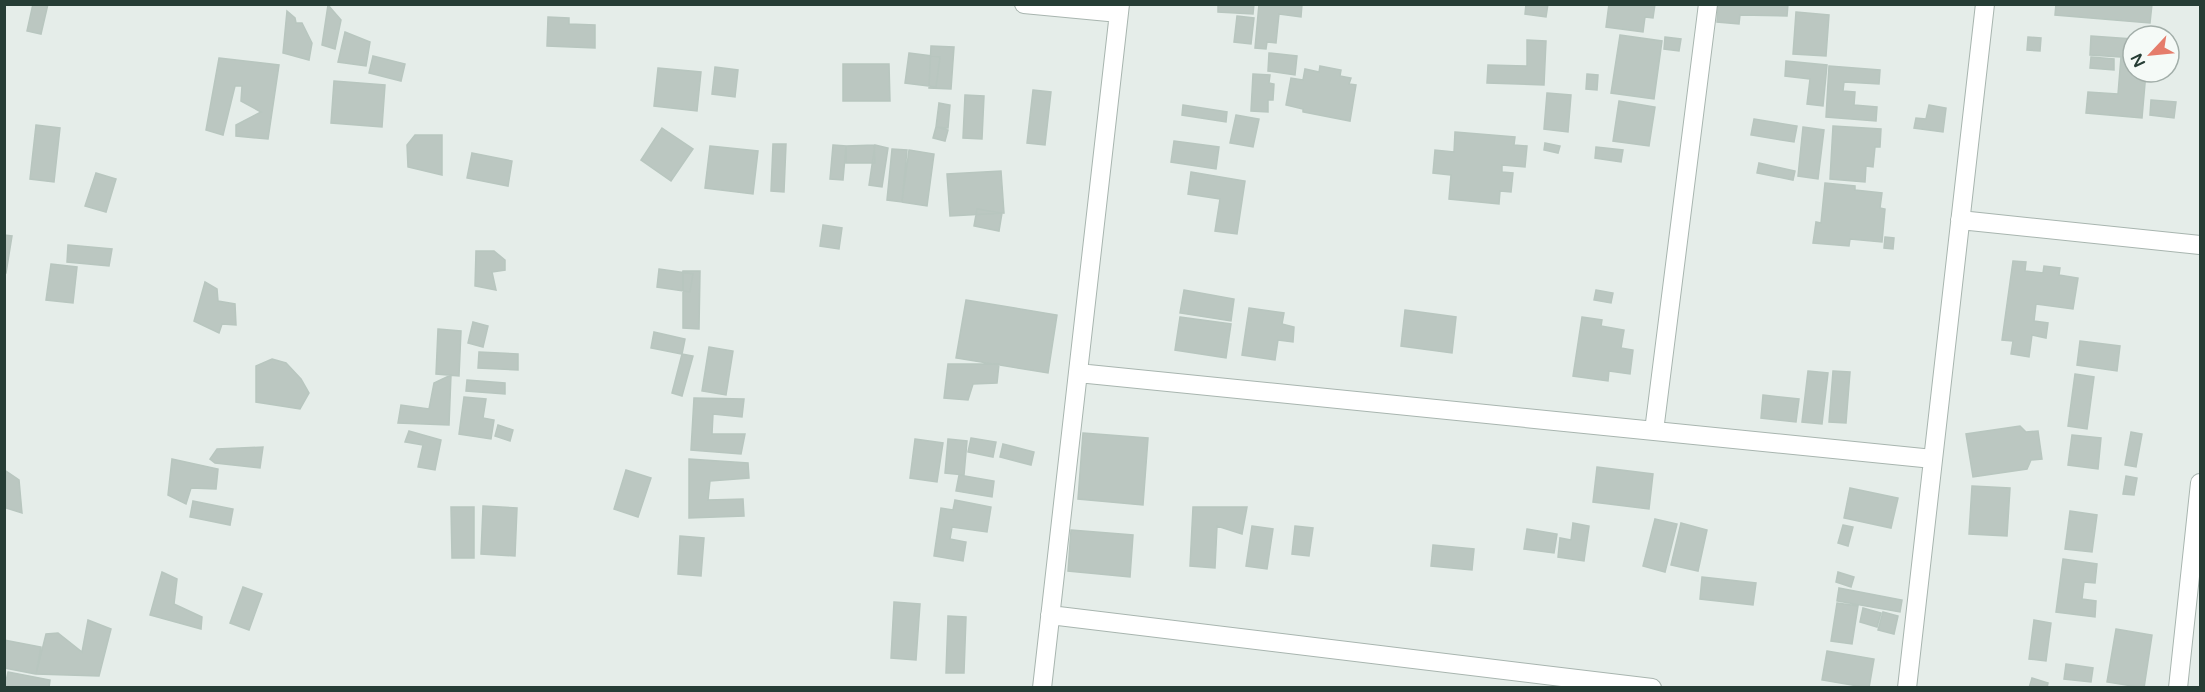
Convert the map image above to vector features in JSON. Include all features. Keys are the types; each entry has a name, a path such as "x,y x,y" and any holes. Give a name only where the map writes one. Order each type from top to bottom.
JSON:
{"street":[{"path":"1023,4 1119,9 1041,687"},
{"path":"1654,431 1708,4"},
{"path":"1907,687 1985,4"},
{"path":"1960,220 2200,245"},
{"path":"1078,373 1933,459"},
{"path":"2178,687 2200,483"},
{"path":"1050,615 1652,687"}],"building":[{"path":"33,4 48,4 41,34 27,31"},
{"path":"1218,4 1254,4 1253,14 1218,12"},
{"path":"1259,4 1302,4 1301,17 1279,14 1276,43 1267,42 1266,49 1255,48"},
{"path":"1526,4 1548,4 1546,17 1525,14"},
{"path":"1609,4 1655,4 1653,18 1645,17 1643,32 1606,27"},
{"path":"1718,4 1788,4 1787,16 1740,15 1739,24 1717,22"},
{"path":"2056,4 2152,4 2150,23 2055,15"},
{"path":"328,5 341,20 335,49 322,45"},
{"path":"287,11 295,18 296,23 302,23 312,43 309,60 283,53"},
{"path":"1796,12 1829,15 1826,56 1793,54"},
{"path":"1237,16 1254,18 1251,44 1234,42"},
{"path":"548,17 569,18 569,24 595,25 595,48 547,46"},
{"path":"345,32 370,42 366,66 338,62"},
{"path":"1620,35 1662,41 1654,99 1611,93"},
{"path":"2091,36 2121,38 2121,57 2090,55"},
{"path":"1665,37 1681,39 1679,51 1664,49"},
{"path":"2028,37 2041,38 2040,51 2027,50"},
{"path":"1527,40 1546,41 1544,85 1487,83 1488,65 1527,66"},
{"path":"931,46 954,47 951,89 929,88"},
{"path":"909,53 940,57 936,87 905,83"},
{"path":"1269,53 1297,56 1295,75 1268,71"},
{"path":"373,56 405,64 401,81 369,73"},
{"path":"2091,57 2114,59 2114,70 2090,68"},
{"path":"2121,57 2121,84 2145,84 2142,118 2086,113 2088,92 2118,94"},
{"path":"219,58 279,65 268,139 236,136 236,125 261,112 241,101 242,86 235,86 223,135 206,130"},
{"path":"1786,61 1827,65 1823,106 1807,104 1810,79 1785,76"},
{"path":"843,64 889,64 890,101 843,101"},
{"path":"1320,66 1341,70 1340,76 1351,78 1349,84 1356,85 1350,121 1303,112 1303,109 1286,105 1291,78 1303,80 1305,69 1319,72"},
{"path":"1829,66 1880,70 1879,84 1844,82 1843,91 1855,92 1854,105 1877,107 1876,121 1826,117"},
{"path":"715,67 738,70 735,97 712,94"},
{"path":"658,68 701,72 697,111 654,106"},
{"path":"1253,74 1270,75 1269,83 1274,84 1273,100 1268,100 1268,112 1251,111"},
{"path":"1587,74 1598,75 1597,90 1586,89"},
{"path":"334,81 385,85 382,127 331,123"},
{"path":"1033,90 1051,92 1045,145 1027,143"},
{"path":"1547,93 1571,95 1568,132 1544,129"},
{"path":"965,95 984,96 982,139 963,138"},
{"path":"2151,100 2176,102 2174,118 2150,115"},
{"path":"1619,101 1655,107 1649,146 1613,141"},
{"path":"939,103 950,105 948,128 936,127"},
{"path":"1183,105 1227,112 1226,122 1182,115"},
{"path":"1929,105 1946,108 1943,132 1914,128 1916,118 1926,119"},
{"path":"1236,115 1259,119 1253,147 1230,143"},
{"path":"1754,119 1797,126 1794,142 1751,135"},
{"path":"36,125 60,128 54,182 30,179"},
{"path":"1833,126 1881,129 1880,147 1875,147 1873,167 1866,166 1865,182 1830,179"},
{"path":"936,127 948,130 945,141 933,138"},
{"path":"1803,127 1824,130 1818,179 1798,176"},
{"path":"662,128 693,149 671,181 641,160"},
{"path":"1455,132 1515,137 1514,145 1527,146 1525,167 1502,165 1502,172 1513,173 1511,192 1500,191 1499,204 1449,199 1451,175 1433,173 1435,150 1454,152"},
{"path":"415,135 442,135 442,175 408,167 407,145"},
{"path":"1174,141 1219,147 1216,169 1171,162"},
{"path":"1545,143 1560,146 1558,153 1544,150"},
{"path":"773,144 786,144 784,192 771,191"},
{"path":"833,145 846,146 843,180 830,179"},
{"path":"874,145 875,163 846,163 846,146"},
{"path":"875,145 888,148 882,187 869,185"},
{"path":"710,146 758,151 753,194 705,188"},
{"path":"1596,147 1623,150 1621,162 1595,158"},
{"path":"892,149 907,150 902,202 887,200"},
{"path":"909,150 934,154 927,206 902,202"},
{"path":"472,153 512,161 508,186 467,178"},
{"path":"1759,163 1795,171 1793,180 1757,173"},
{"path":"1001,171 1004,213 950,216 947,174"},
{"path":"1191,172 1245,181 1237,234 1215,231 1220,199 1188,194"},
{"path":"96,173 116,179 106,212 85,206"},
{"path":"1825,183 1855,186 1855,190 1882,193 1880,208 1885,209 1882,242 1850,239 1849,246 1813,243 1816,222 1821,223"},
{"path":"977,209 1002,213 999,231 974,226"},
{"path":"823,225 842,228 839,249 820,246"},
{"path":"4,235 12,236 6,273 4,273"},
{"path":"1885,237 1894,238 1893,249 1884,248"},
{"path":"68,245 112,249 109,266 67,262"},
{"path":"476,251 494,251 505,260 505,270 492,272 496,290 475,286"},
{"path":"2013,261 2026,262 2025,271 2043,273 2044,266 2060,268 2059,275 2078,278 2073,309 2036,304 2034,321 2048,323 2046,338 2032,335 2029,357 2011,354 2013,341 2002,340"},
{"path":"51,264 77,267 73,303 46,300"},
{"path":"659,269 693,274 690,292 657,287"},
{"path":"683,271 700,271 699,329 683,328"},
{"path":"205,282 217,289 218,301 235,304 236,325 222,324 219,333 194,321"},
{"path":"1184,290 1234,299 1231,321 1180,313"},
{"path":"1596,290 1613,293 1611,303 1594,300"},
{"path":"966,300 1057,315 1048,373 956,358"},
{"path":"1249,308 1284,313 1282,324 1294,327 1293,342 1278,340 1275,360 1242,355"},
{"path":"1405,310 1456,317 1452,353 1401,346"},
{"path":"1180,317 1231,324 1226,358 1175,350"},
{"path":"1582,317 1602,320 1601,326 1624,330 1621,348 1633,350 1630,374 1609,371 1608,381 1573,376"},
{"path":"473,322 488,326 483,347 468,343"},
{"path":"438,329 461,331 459,376 436,374"},
{"path":"654,332 685,339 682,354 651,348"},
{"path":"2080,341 2120,346 2117,371 2077,365"},
{"path":"709,347 733,351 726,395 702,391"},
{"path":"479,352 518,354 518,370 478,368"},
{"path":"682,354 693,356 682,396 672,393"},
{"path":"272,359 286,363 301,379 309,393 300,409 256,402 256,366"},
{"path":"948,364 999,364 997,383 973,384 968,400 944,398"},
{"path":"1808,371 1828,373 1822,424 1802,422"},
{"path":"1833,371 1850,372 1846,423 1829,422"},
{"path":"2075,374 2094,377 2087,429 2068,426"},
{"path":"451,375 449,425 398,423 401,405 429,409 434,383"},
{"path":"467,380 505,383 505,394 466,391"},
{"path":"1763,395 1799,399 1796,422 1761,418"},
{"path":"464,397 486,399 483,418 494,420 491,439 459,434"},
{"path":"694,398 744,399 742,417 713,414 712,434 745,434 741,454 691,450"},
{"path":"498,425 513,430 510,441 495,436"},
{"path":"2020,426 2026,432 2038,431 2042,459 2031,460 2027,469 1973,477 1966,434"},
{"path":"409,431 441,440 435,470 418,467 423,445 405,442"},
{"path":"2131,432 2142,434 2136,467 2125,465"},
{"path":"1083,433 1148,438 1143,505 1078,499"},
{"path":"2072,435 2101,438 2098,469 2068,465"},
{"path":"971,438 996,442 993,457 968,452"},
{"path":"915,439 943,443 937,482 910,478"},
{"path":"948,439 967,441 964,475 945,473"},
{"path":"1003,444 1034,452 1031,465 1000,457"},
{"path":"263,447 260,468 215,463 210,459 217,449"},
{"path":"172,459 218,469 216,489 191,488 186,504 168,495"},
{"path":"689,459 748,463 749,478 710,481 708,500 743,499 744,516 689,518"},
{"path":"1597,467 1653,474 1649,509 1593,502"},
{"path":"626,470 651,478 638,517 614,509"},
{"path":"6,471 19,480 22,513 6,508"},
{"path":"959,475 994,481 992,497 956,491"},
{"path":"2126,476 2137,478 2134,495 2123,494"},
{"path":"1972,486 2010,488 2007,536 1969,534"},
{"path":"1850,488 1898,498 1891,528 1844,518"},
{"path":"955,500 991,507 987,532 952,527 950,539 966,542 963,561 934,556 941,508 953,510"},
{"path":"193,501 233,509 230,525 190,517"},
{"path":"483,506 517,508 515,556 481,554"},
{"path":"451,507 474,507 474,558 452,558"},
{"path":"1193,507 1247,507 1242,534 1217,526 1215,568 1190,566"},
{"path":"2070,511 2097,515 2092,552 2065,549"},
{"path":"1655,519 1677,524 1665,572 1643,566"},
{"path":"1573,523 1589,526 1584,561 1558,557 1560,538 1571,540"},
{"path":"1681,523 1707,530 1698,571 1671,565"},
{"path":"1843,525 1853,527 1848,546 1838,543"},
{"path":"1252,526 1273,529 1267,569 1246,566"},
{"path":"1295,526 1313,528 1309,556 1292,554"},
{"path":"1527,529 1557,534 1554,553 1524,549"},
{"path":"1071,530 1133,535 1130,577 1068,571"},
{"path":"680,536 704,538 701,576 678,574"},
{"path":"1433,545 1474,549 1472,570 1431,566"},
{"path":"2063,559 2097,564 2095,583 2084,582 2082,599 2096,601 2095,617 2056,612"},
{"path":"162,572 177,579 174,604 202,617 201,629 150,615"},
{"path":"1838,572 1854,577 1851,587 1836,582"},
{"path":"1702,577 1756,583 1753,605 1700,599"},
{"path":"243,587 262,594 249,630 230,623"},
{"path":"1839,588 1902,600 1900,612 1837,601"},
{"path":"894,602 920,604 916,660 891,658"},
{"path":"1837,603 1858,606 1852,644 1831,641"},
{"path":"1863,608 1881,613 1877,627 1860,622"},
{"path":"1883,612 1898,616 1894,634 1878,630"},
{"path":"948,616 966,617 964,673 946,673"},
{"path":"88,620 111,629 99,676 36,674 46,634 58,633 82,652"},
{"path":"2034,620 2051,623 2046,661 2029,659"},
{"path":"2116,629 2152,635 2144,688 2107,682"},
{"path":"4,640 41,647 36,674 4,668"},
{"path":"1827,651 1874,659 1869,688 1822,680"},
{"path":"2066,664 2093,668 2091,682 2064,679"},
{"path":"8,672 50,680 49,688 5,686"},
{"path":"2032,678 2048,683 2047,688 2029,688"}]}
